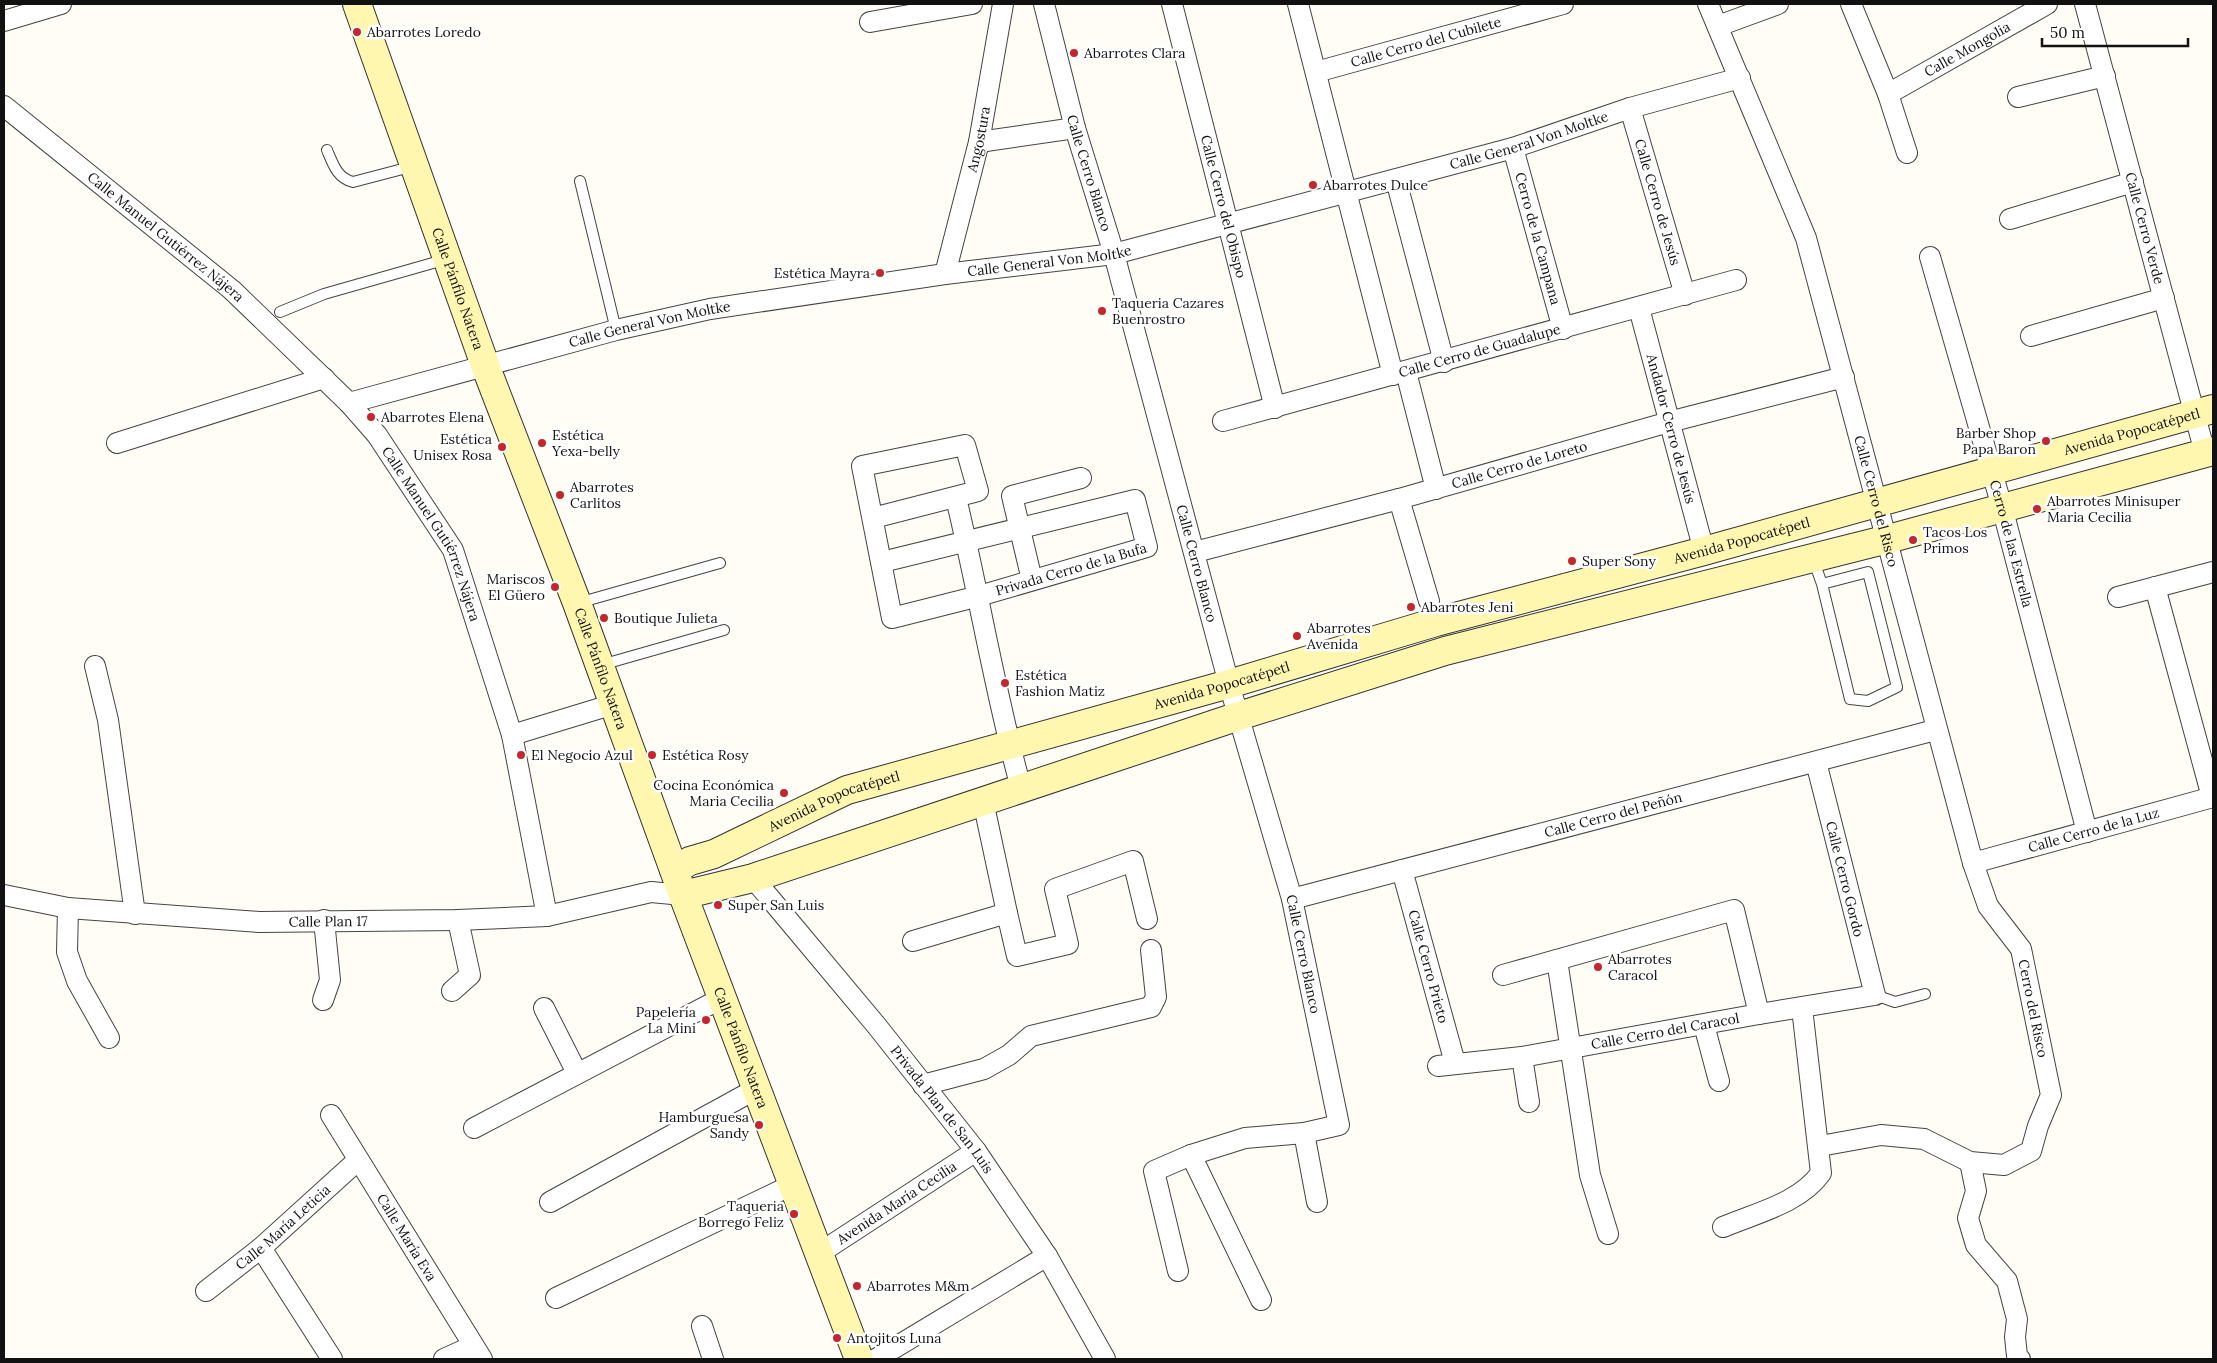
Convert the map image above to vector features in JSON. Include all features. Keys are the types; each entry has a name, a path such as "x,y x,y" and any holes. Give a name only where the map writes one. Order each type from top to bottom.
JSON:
{"street":[{"path":"4,21 61,4"},
{"name":"Calle Pánfilo Natera","path":"357,4 485,365 577,603 683,895 792,1186 860,1359"},
{"path":"870,22 972,4"},
{"name":"Angostura","path":"945,274 979,142 1003,4"},
{"name":"Calle Cerro Blanco","path":"1044,4 1075,128 1114,254 1229,684 1292,899 1339,1125 1304,1133"},
{"name":"Calle Cerro del Obispo","path":"1172,4 1275,408"},
{"path":"1298,4 1345,191 1436,489"},
{"name":"Calle Cerro del Cubilete","path":"1316,72 1563,4"},
{"name":"Calle Cerro del Risco","path":"1708,4 1806,238 1878,501 1936,730 1973,863 1988,906 2004,926"},
{"path":"1718,26 1778,4"},
{"path":"1851,4 1888,94 1907,153"},
{"name":"Calle Mongolia","path":"1888,94 2047,4"},
{"name":"Calle Cerro Verde","path":"2085,4 2164,298 2204,412 2209,452"},
{"path":"2018,97 2105,76"},
{"name":"Calle General Von Moltke","path":"349,403 616,330 710,309 945,274 1114,254 1345,191 1396,180 1513,148 1630,108 1740,78"},
{"name":"Calle Manuel Gutiérrez Nájera","path":"4,106 232,290 324,378 377,435 453,550 512,736 547,916"},
{"name":"Calle Cerro de Jesús","path":"1630,108 1685,295"},
{"path":"979,142 1075,128"},
{"name":"Cerro de la Campana","path":"1513,148 1563,328"},
{"path":"1396,180 1444,362"},
{"path":"2010,220 2133,182"},
{"name":"Cerro de las Estrella","path":"1930,257 1990,471 2002,507 2087,832"},
{"name":"Calle Cerro de Guadalupe","path":"1223,422 1736,280"},
{"path":"2031,336 2164,298"},
{"name":"Andador Cerro de Jesús","path":"1638,308 1704,551"},
{"name":"Calle Cerro de Loreto","path":"1194,552 1399,500 1669,422 1844,377"},
{"path":"117,442 324,378"},
{"name":"Avenida Popocatépetl","path":"674,870 690,861 714,854 847,790 1229,684 1436,622 1704,551 1878,501 2204,412"},
{"name":"Privada Cerro de la Bufa","path":"956,498 978,491 965,445 862,466 892,618 979,596 1147,547 1135,500 1019,529"},
{"path":"683,895 702,892 725,884 754,878 1238,716 1445,651 1888,539 2209,452"},
{"path":"1032,580 1012,496 1080,478"},
{"path":"872,518 956,498 979,596"},
{"path":"1399,500 1429,601"},
{"path":"882,562 1019,529"},
{"path":"2118,597 2213,572"},
{"path":"1576,584 1584,616"},
{"path":"2155,587 2213,797"},
{"name":"Privada Cerro de la Bufa","path":"979,596 1010,746 1022,788"},
{"path":"95,666 108,720 135,914"},
{"path":"512,736 614,704"},
{"name":"Calle Cerro del Peñón","path":"1292,899 1936,730"},
{"name":"Calle Cerro Gordo","path":"1816,762 1875,995"},
{"name":"Calle Cerro de la Luz","path":"1973,863 2213,797"},
{"path":"983,801 1017,956 1068,944 1055,889 1133,861 1148,919"},
{"path":"714,854 725,884"},
{"path":"651,892 674,870"},
{"name":"Calle Cerro Prieto","path":"1402,870 1447,1065"},
{"name":"Privada Plan de San Luis","path":"754,878 876,1025 976,1151 1047,1256 1101,1358"},
{"name":"Calle Plan 17","path":"4,895 68,908 259,922 458,920 547,916 651,892 683,895"},
{"path":"68,908 67,952 77,981 109,1038"},
{"path":"1503,975 1734,910 1759,1014"},
{"path":"913,941 1007,912"},
{"path":"323,1000 330,980 324,920"},
{"path":"452,991 470,975 458,920"},
{"name":"Cerro del Risco","path":"1970,1162 2004,1165 2031,1150 2038,1126 2051,1096 2021,949 2004,926"},
{"path":"923,1085 984,1069 1009,1055 1031,1036 1151,1007 1156,997 1151,950"},
{"path":"1557,960 1590,1175 1608,1234"},
{"name":"Calle Cerro del Caracol","path":"1447,1065 1522,1057 1875,995"},
{"path":"474,1128 722,998"},
{"path":"544,1008 577,1073"},
{"path":"1723,1227 1798,1196 1813,1185 1821,1173 1820,1146 1802,1008"},
{"path":"1704,1025 1719,1081"},
{"path":"1522,1057 1528,1102"},
{"path":"550,1202 756,1089"},
{"name":"Calle María Eva","path":"331,1115 357,1161 478,1353"},
{"path":"1178,1271 1154,1171 1191,1155 1244,1138 1304,1133 1317,1202"},
{"path":"1820,1146 1881,1135 1924,1140 1970,1162 1976,1191 1968,1218 1976,1245 2007,1281 2017,1320 2015,1337 2017,1356 2020,1359"},
{"name":"Avenida María Cecilia","path":"818,1254 976,1151"},
{"path":"1191,1155 1261,1300"},
{"name":"Calle María Leticia","path":"206,1291 261,1248 357,1161"},
{"path":"556,1298 792,1186"},
{"path":"261,1248 332,1359"},
{"path":"876,1359 1047,1256"},
{"path":"702,1326 713,1359"},
{"path":"444,1359 478,1353"}],"lane":[{"path":"327,150 337,172 344,180 352,182 415,166"},
{"path":"580,181 616,330"},
{"path":"280,312 324,294 448,259"},
{"path":"1813,558 1822,584 1850,699 1868,700 1897,687 1868,572 1822,584"},
{"path":"577,603 720,563"},
{"path":"600,665 724,630"},
{"path":"1875,995 1895,1002 1925,994"}],"place":[{"name":"Abarrotes Loredo","path":"357,32"},
{"name":"Abarrotes Clara","path":"1074,53"},
{"name":"Abarrotes Dulce","path":"1313,185"},
{"name":"Estética Mayra","path":"880,273"},
{"name":"Taqueria Cazares Buenrostro","path":"1102,311"},
{"name":"Abarrotes Elena","path":"371,417"},
{"name":"Barber Shop Papa Baron","path":"2046,441"},
{"name":"Estética Yexa-belly","path":"542,443"},
{"name":"Estética Unisex Rosa","path":"502,447"},
{"name":"Abarrotes Carlitos","path":"560,495"},
{"name":"Abarrotes Minisuper Maria Cecilia","path":"2037,509"},
{"name":"Tacos Los Primos","path":"1913,540"},
{"name":"Super Sony","path":"1572,561"},
{"name":"Mariscos El Güero","path":"555,587"},
{"name":"Abarrotes Jeni","path":"1411,607"},
{"name":"Boutique Julieta","path":"604,618"},
{"name":"Abarrotes Avenida","path":"1297,636"},
{"name":"Estética Fashion Matiz","path":"1005,683"},
{"name":"El Negocio Azul","path":"521,755"},
{"name":"Estética Rosy","path":"652,755"},
{"name":"Cocina Económica Maria Cecilia","path":"784,793"},
{"name":"Super San Luis","path":"718,905"},
{"name":"Abarrotes Caracol","path":"1598,967"},
{"name":"Papelería La Mini","path":"706,1020"},
{"name":"Hamburguesa Sandy","path":"759,1125"},
{"name":"Taqueria Borrego Feliz","path":"794,1214"},
{"name":"Abarrotes M&m","path":"857,1286"},
{"name":"Antojitos Luna","path":"837,1338"}]}
